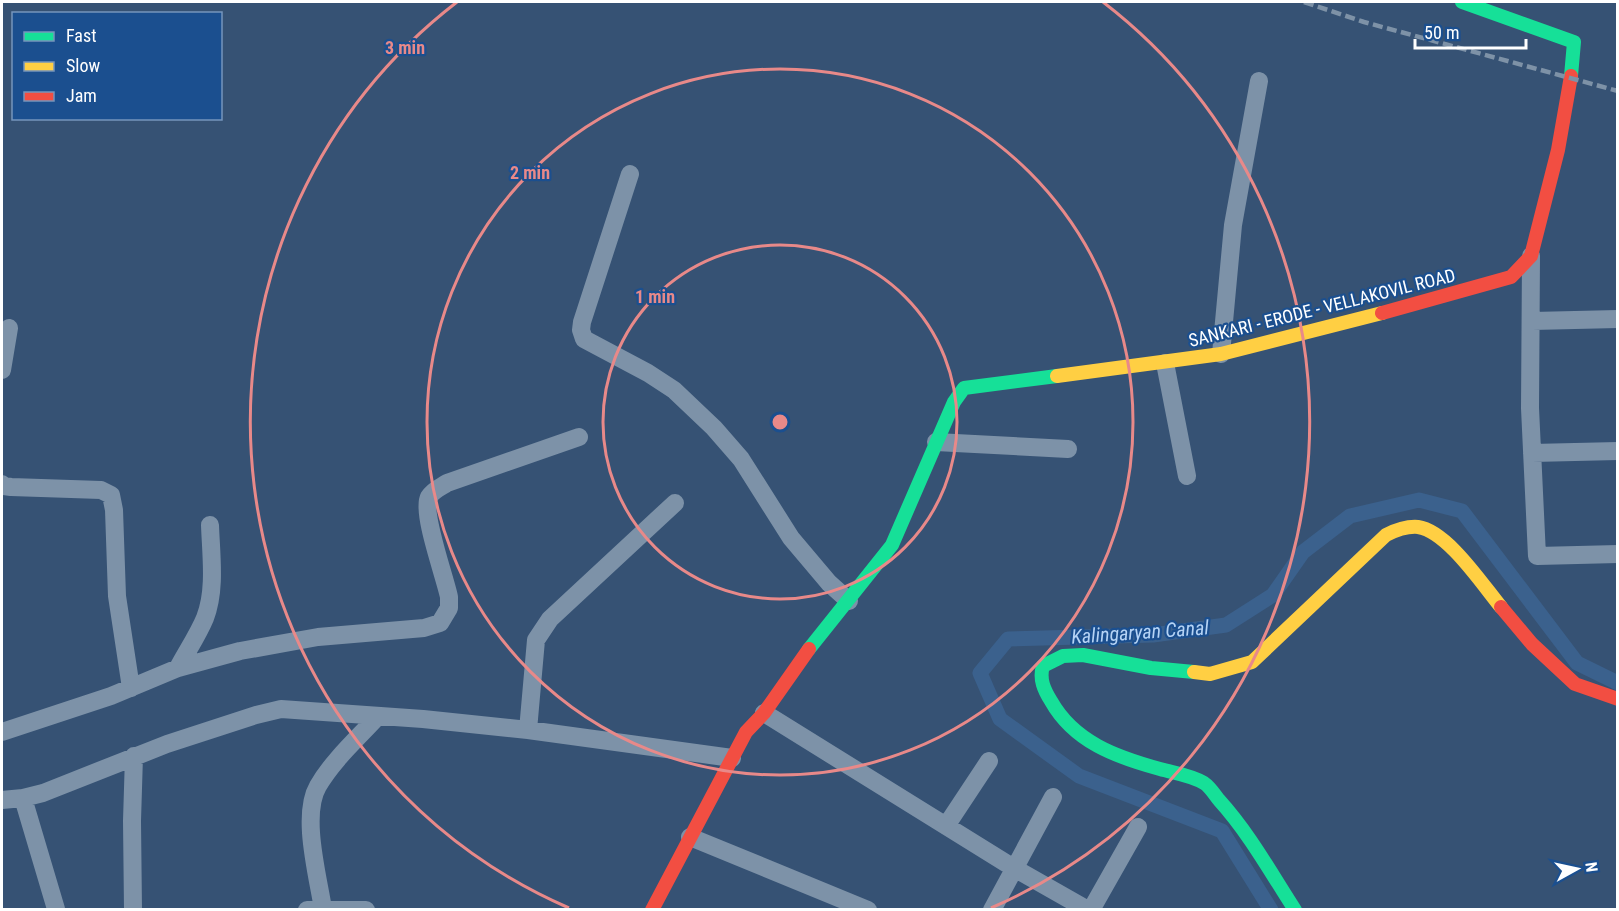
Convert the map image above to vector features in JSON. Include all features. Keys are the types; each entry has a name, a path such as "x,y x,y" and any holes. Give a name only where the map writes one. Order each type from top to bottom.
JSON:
{"main road":[{"path":"1462,2 1574,42 1571,80 1558,150 1531,256"},
{"name":"SANKARI - ERODE - VELLAKOVIL ROAD","path":"652,909 746,732 764,713 817,638 892,545 954,402 963,388 1221,354 1440,298 1511,277 1531,256"},
{"path":"1295,909 1230,812 1205,784 1192,777 1096,747 1066,724 1050,701 1040,673 1043,666 1063,656 1083,655 1152,668 1209,674 1252,662 1386,535 1410,525 1435,533 1446,542 1532,644 1575,684 1617,699"}],"street":[{"path":"1221,354 1233,225 1259,81"},
{"path":"630,174 582,322 581,330 584,339 648,372 674,390 714,428 741,459 791,538 829,583 849,601"},
{"path":"1531,256 1530,408 1537,556 1617,554"},
{"path":"1532,321 1617,319"},
{"path":"2,370 9,328"},
{"path":"1165,363 1187,476"},
{"path":"2,732 131,688 178,668 285,642 424,628 440,623 449,608 449,597 427,513 429,497 433,491 447,483 579,437"},
{"path":"936,442 1068,449"},
{"path":"1532,453 1617,451"},
{"path":"2,483 4,486 11,487 101,490 111,495 114,510 117,596 131,688"},
{"path":"528,730 534,653 536,640 541,631 550,619 675,503"},
{"path":"178,668 204,619 208,606 211,592 210,525"},
{"path":"2,800 43,793 134,756 256,715 281,709 528,730 732,758"},
{"path":"764,713 1014,868 1089,909 1138,827"},
{"path":"366,909 315,909 313,800 317,787 326,774 378,716"},
{"path":"134,756 132,821 134,909"},
{"path":"946,826 989,760"},
{"path":"23,798 57,909"},
{"path":"992,909 1053,798"},
{"path":"690,837 868,909"}],"waterway":[{"name":"Kalingaryan Canal","path":"1271,910 1222,831 1079,776 1000,719 980,673 1008,639 1153,635 1226,625 1273,595 1303,552 1350,516 1419,500 1462,511 1577,663 1618,683"}],"railway":[{"path":"1304,2 1364,22 1618,91"}],"traffic: fast":[{"path":"1462,2 1574,42 1571,76"},
{"path":"809,649 892,545 954,402 964,388 1057,376"},
{"path":"1194,672 1151,668 1083,655 1063,656 1043,666 1042,675 1046,693 1060,715 1084,737 1112,753 1188,776 1206,785 1250,840 1295,910"}],"traffic: slow":[{"path":"1057,376 1221,354 1382,313"},
{"path":"1194,672 1210,674 1252,662 1386,535 1405,528 1418,527 1441,538 1463,560 1501,607"}],"traffic: jam":[{"path":"1382,313 1511,277 1531,256 1558,150 1571,76"},
{"path":"1501,607 1532,644 1575,684 1618,699"},
{"path":"652,910 746,732 764,713 809,649"}]}
